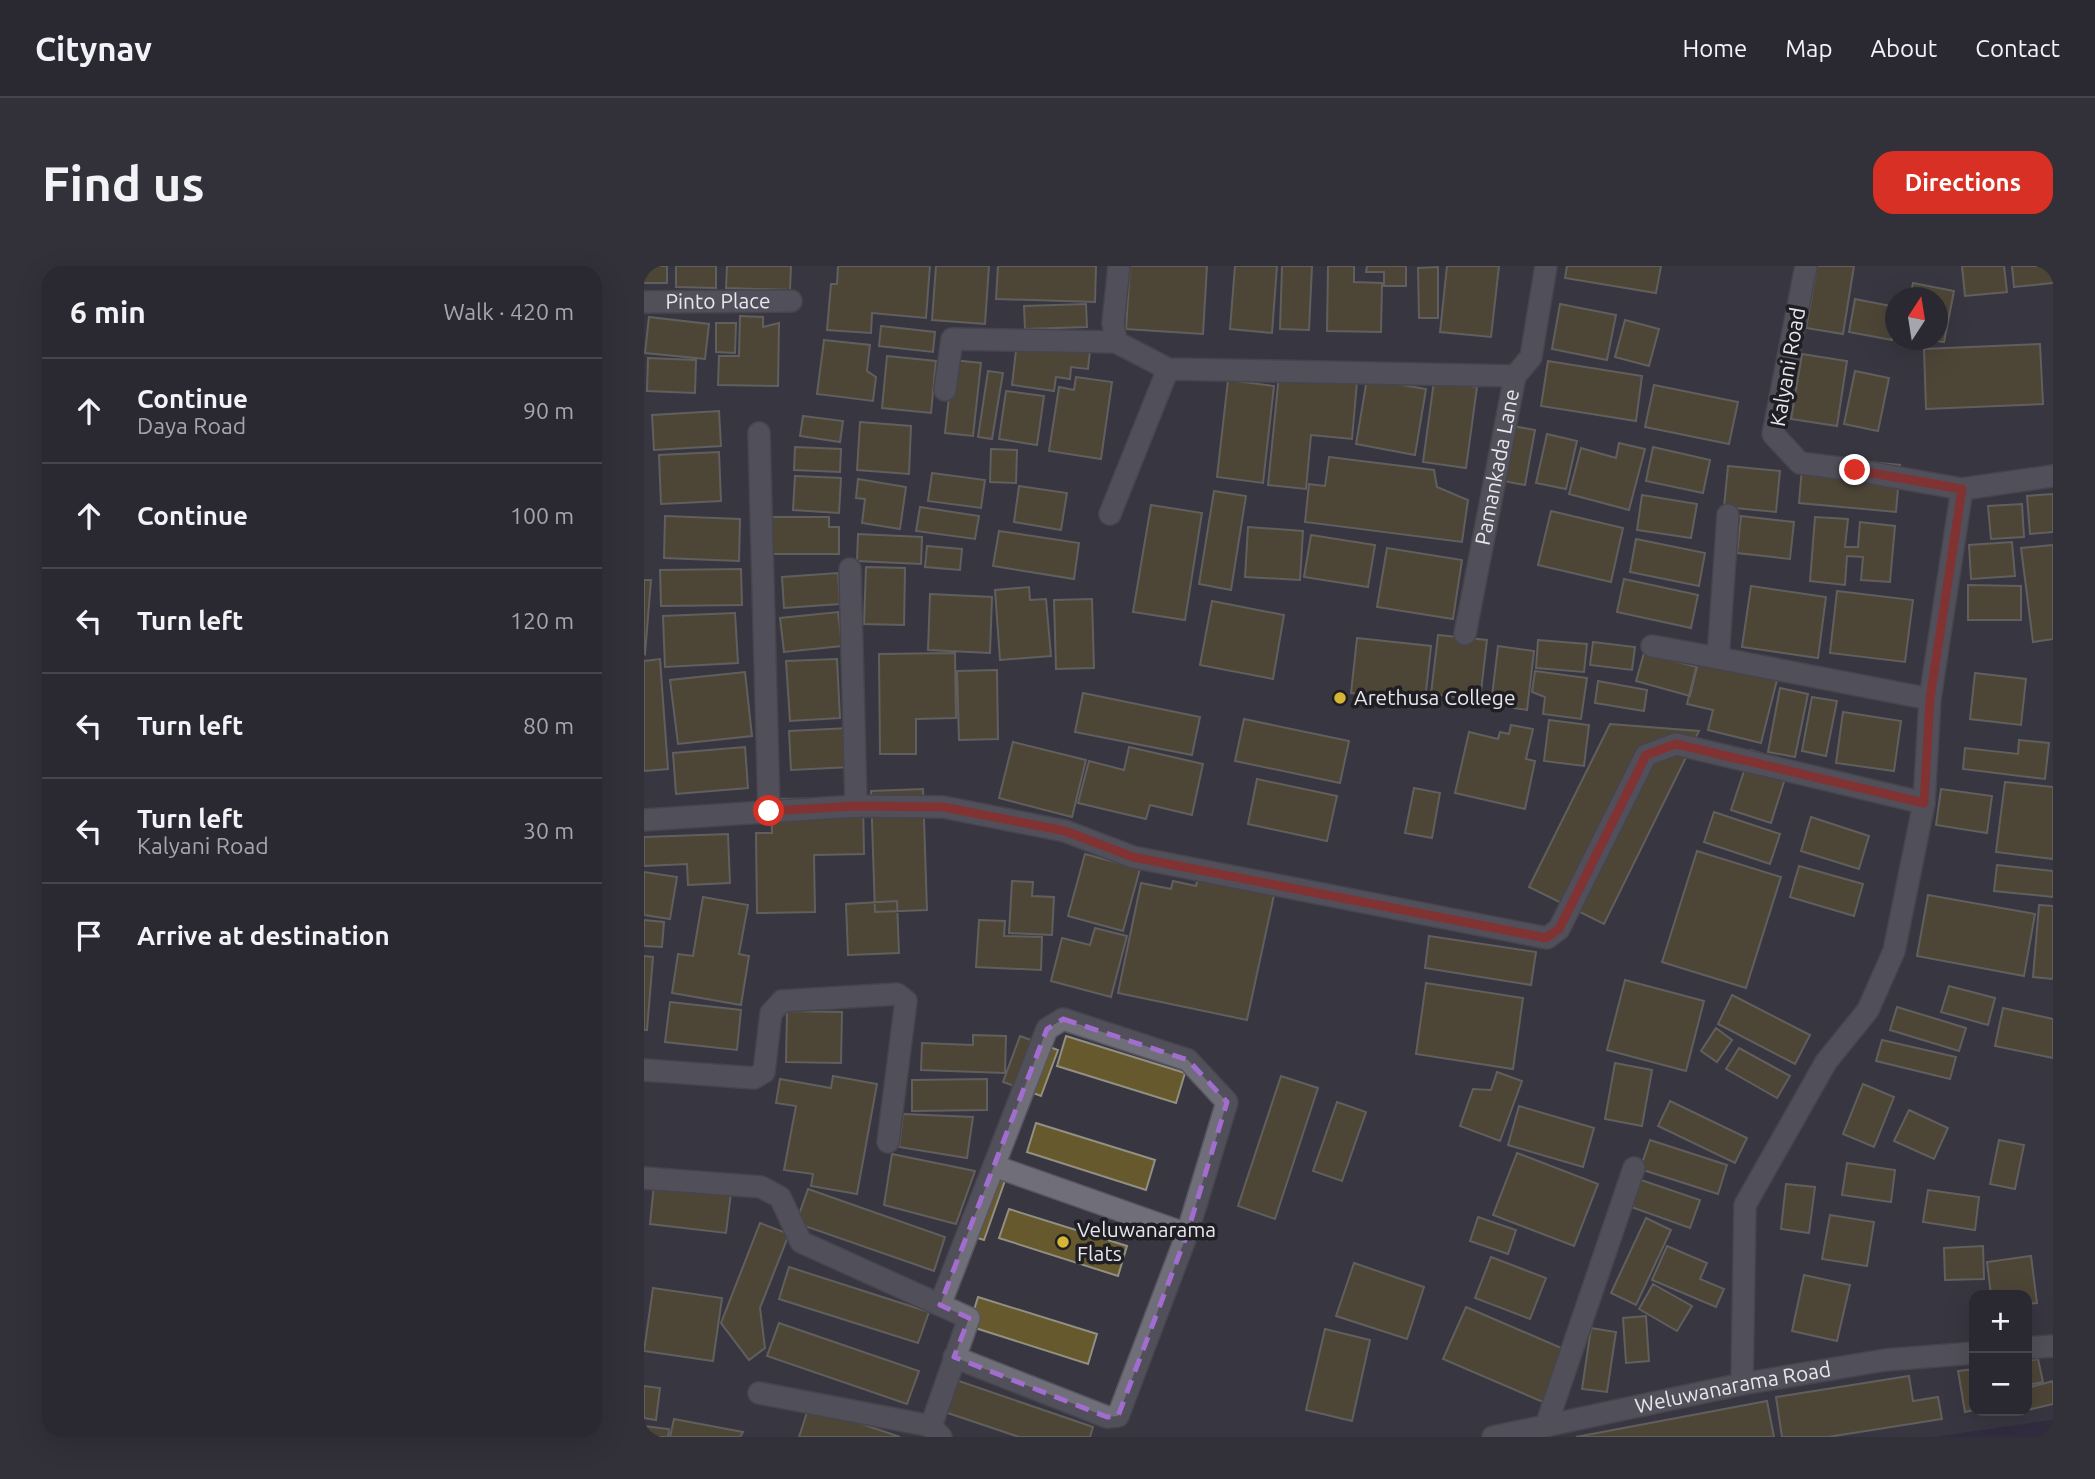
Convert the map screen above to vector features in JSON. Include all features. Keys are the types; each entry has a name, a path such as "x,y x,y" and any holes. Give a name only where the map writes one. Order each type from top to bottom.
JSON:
{"street":[{"path":"1116,342 1113,323 1119,266"},
{"name":"Pamankada Lane","path":"1465,634 1515,376 1531,357 1546,266"},
{"name":"Kalyani Road","path":"1807,266 1773,434 1800,463 1962,489"},
{"name":"Pinto Place","path":"644,302 791,301"},
{"path":"945,390 952,339 1116,342 1168,369 1515,376"},
{"path":"1110,514 1168,369"},
{"path":"760,433 769,811"},
{"path":"1742,1384 1745,1205 1826,1062 1868,1010 1895,951 1924,803 1930,699 1962,489 2053,476"},
{"path":"1718,659 1728,515"},
{"path":"850,569 856,806"},
{"path":"1652,646 1930,699"},
{"path":"644,821 856,806 943,807 1065,831 1133,857 1546,938 1559,929 1646,755 1676,744 1924,803"},
{"path":"644,1070 754,1078 764,1072 771,1013 782,1001 897,994 906,1001 888,1142"},
{"path":"940,1306 1047,1029 1063,1019 1188,1060 1227,1102 1187,1234 1118,1416 1107,1417 954,1357"},
{"path":"994,1166 1187,1234"},
{"path":"1546,1426 1634,1168"},
{"path":"644,1178 761,1187 780,1197 801,1242 969,1318 954,1357 936,1431 759,1394"},
{"path":"2032,1348 2053,1346"},
{"name":"Weluwanarama Road","path":"1493,1437 1742,1384 1885,1360 1969,1353"}],"highlighted area":[{"path":"1063,1019 1188,1060 1227,1102 1187,1234 1118,1416 1107,1417 954,1357 969,1318 940,1305 1047,1029"}],"shaded area":[{"path":"2051,1420 2053,1437 1934,1437"}],"building":[{"path":"644,266 667,266 667,283 644,283"},
{"path":"676,266 716,266 716,288 676,287"},
{"path":"727,266 791,266 790,290 726,288"},
{"path":"838,266 930,266 926,318 872,313 871,333 827,330 831,284 837,284"},
{"path":"936,266 989,266 985,324 932,320"},
{"path":"998,266 1096,266 1095,302 996,299"},
{"path":"1130,266 1207,266 1203,334 1126,329"},
{"path":"1235,266 1277,266 1272,333 1230,329"},
{"path":"1282,266 1312,266 1309,330 1280,329"},
{"path":"1328,266 1354,266 1354,282 1382,283 1381,332 1327,331"},
{"path":"1367,266 1406,266 1406,286 1384,286 1384,272 1366,272"},
{"path":"1447,266 1499,266 1491,337 1440,332"},
{"path":"1567,266 1661,266 1656,293 1565,278"},
{"path":"1817,266 1854,266 1843,334 1806,328"},
{"path":"1962,266 2004,266 2007,292 1965,296"},
{"path":"2012,266 2053,266 2053,283 2014,287"},
{"path":"1438,267 1438,318 1419,318 1418,268"},
{"path":"1913,283 1934,287 1912,287"},
{"path":"1948,290 1954,291 1948,322"},
{"path":"1855,299 1885,305 1885,339 1849,332"},
{"path":"1086,304 1087,327 1025,329 1024,306"},
{"path":"1560,304 1616,315 1607,360 1552,349"},
{"path":"740,316 763,317 763,327 779,323 778,386 718,385 719,356 739,356"},
{"path":"649,317 709,324 705,359 645,353"},
{"path":"1625,320 1659,329 1649,366 1615,357"},
{"path":"716,323 736,323 735,353 716,352"},
{"path":"881,326 935,332 933,352 879,346"},
{"path":"824,340 870,345 867,371 876,377 873,401 817,394"},
{"path":"1017,342 1090,351 1088,369 1071,367 1070,379 1056,377 1054,391 1012,385"},
{"path":"2040,344 2043,404 1926,409 1924,350"},
{"path":"1802,354 1847,361 1837,426 1791,419"},
{"path":"887,356 936,361 931,413 882,408"},
{"path":"648,358 696,360 695,393 647,391"},
{"path":"953,360 981,363 973,436 945,433"},
{"path":"1548,361 1642,376 1636,421 1541,406"},
{"path":"988,371 1003,373 992,439 978,437"},
{"path":"1855,371 1889,378 1878,431 1844,424"},
{"path":"1279,375 1357,382 1352,439 1311,435 1306,489 1268,485"},
{"path":"1076,377 1112,382 1101,459 1049,451 1059,387 1074,390"},
{"path":"1367,379 1426,389 1415,455 1356,444"},
{"path":"1228,380 1274,386 1263,483 1217,477"},
{"path":"1434,381 1477,387 1466,468 1423,462"},
{"path":"1654,385 1738,402 1729,444 1645,427"},
{"path":"1006,391 1044,396 1037,445 999,439"},
{"path":"719,411 721,446 654,450 652,415"},
{"path":"803,416 843,421 840,442 800,436"},
{"path":"860,422 911,426 909,474 857,470"},
{"path":"1513,426 1535,430 1525,485 1503,481"},
{"path":"1547,434 1577,441 1566,489 1536,483"},
{"path":"1619,443 1645,449 1629,510 1569,494 1581,448 1616,458"},
{"path":"795,447 841,449 840,472 794,470"},
{"path":"1653,447 1710,460 1703,493 1646,481"},
{"path":"991,449 1017,450 1016,483 990,482"},
{"path":"719,452 721,501 661,504 659,455"},
{"path":"1803,456 1900,465 1896,512 1799,503"},
{"path":"1329,457 1434,470 1437,487 1468,500 1462,542 1305,522 1309,484 1325,486"},
{"path":"1728,466 1780,471 1776,512 1724,507"},
{"path":"932,473 985,480 981,508 928,501"},
{"path":"795,476 841,478 839,513 793,510"},
{"path":"858,479 906,487 900,529 862,523 865,499 856,498"},
{"path":"1019,486 1067,493 1061,530 1014,522"},
{"path":"1214,491 1246,496 1231,590 1199,584"},
{"path":"2053,494 2053,532 2030,534 2027,496"},
{"path":"1642,495 1697,504 1691,538 1637,530"},
{"path":"2022,504 2024,537 1991,539 1988,506"},
{"path":"1151,505 1202,513 1185,620 1133,612"},
{"path":"920,507 979,516 975,539 916,531"},
{"path":"1551,511 1623,528 1611,582 1538,565"},
{"path":"665,516 740,519 739,561 664,558"},
{"path":"1741,516 1794,522 1790,559 1737,553"},
{"path":"771,517 829,517 829,527 839,527 839,554 771,554"},
{"path":"1815,517 1848,519 1845,547 1858,547 1860,522 1895,526 1890,582 1861,580 1863,557 1847,556 1845,585 1810,581"},
{"path":"1248,527 1303,531 1300,580 1245,577"},
{"path":"999,531 1079,543 1074,579 993,566"},
{"path":"858,534 922,537 921,564 857,561"},
{"path":"1311,535 1375,545 1368,587 1304,577"},
{"path":"1636,539 1705,553 1699,586 1630,572"},
{"path":"2012,542 2015,576 1971,579 1969,545"},
{"path":"2053,545 2053,639 2033,642 2021,548"},
{"path":"927,546 962,549 960,570 925,567"},
{"path":"1387,548 1462,560 1453,619 1377,607"},
{"path":"866,567 905,568 904,625 864,624"},
{"path":"741,569 742,605 661,606 660,570"},
{"path":"838,573 840,604 784,608 782,577"},
{"path":"1624,579 1698,595 1691,628 1617,612"},
{"path":"644,580 651,580 645,654 644,653"},
{"path":"1968,585 2021,586 2021,620 1968,620"},
{"path":"1751,586 1826,597 1818,658 1742,647"},
{"path":"1029,587 1030,600 1046,599 1051,656 1000,660 995,590"},
{"path":"1837,591 1913,600 1905,662 1830,653"},
{"path":"930,594 992,597 990,653 928,650"},
{"path":"1092,599 1094,668 1056,669 1054,600"},
{"path":"1212,601 1284,615 1273,679 1200,665"},
{"path":"838,612 842,646 784,652 780,618"},
{"path":"735,613 738,663 665,667 663,616"},
{"path":"1438,635 1487,640 1480,700 1431,694"},
{"path":"1357,638 1431,646 1425,701 1351,693"},
{"path":"1538,640 1587,644 1584,672 1536,668"},
{"path":"1593,642 1635,647 1632,670 1590,665"},
{"path":"1498,646 1534,651 1527,710 1491,705"},
{"path":"955,653 956,718 916,719 916,754 880,754 879,654"},
{"path":"1644,653 1697,667 1690,696 1636,681"},
{"path":"660,659 668,769 644,771 644,661"},
{"path":"837,659 840,718 790,721 786,661"},
{"path":"1698,660 1777,680 1761,743 1708,730 1713,710 1687,704"},
{"path":"997,670 998,739 959,740 957,671"},
{"path":"1535,671 1587,678 1581,719 1543,714 1545,697 1532,692"},
{"path":"745,672 752,736 678,744 670,680"},
{"path":"1975,673 2026,679 2021,725 1970,719"},
{"path":"1598,681 1647,690 1644,711 1595,703"},
{"path":"1780,688 1808,694 1795,757 1768,752"},
{"path":"1083,693 1200,717 1192,755 1075,732"},
{"path":"1812,697 1837,701 1826,756 1802,751"},
{"path":"1843,712 1901,721 1894,771 1836,763"},
{"path":"1244,719 1349,741 1340,783 1235,761"},
{"path":"1549,720 1589,725 1584,766 1544,761"},
{"path":"1610,724 1699,731 1604,924 1529,887"},
{"path":"1511,725 1533,729 1526,759 1535,761 1525,809 1455,793 1469,732 1498,739 1500,732 1509,734"},
{"path":"849,728 851,767 791,770 789,731"},
{"path":"2019,740 2049,743 2045,779 1963,769 1965,748 2018,754"},
{"path":"1013,742 1086,760 1072,817 999,798"},
{"path":"745,747 748,788 676,794 673,753"},
{"path":"1129,747 1203,764 1192,815 1150,805 1146,819 1078,803 1089,761 1124,770"},
{"path":"1751,750 1790,763 1771,823 1731,810"},
{"path":"1257,779 1337,796 1327,841 1248,824"},
{"path":"2005,782 2053,787 2053,859 1996,852"},
{"path":"1414,788 1440,793 1432,838 1405,833"},
{"path":"923,789 927,910 875,912 871,791"},
{"path":"1941,789 1992,796 1987,833 1936,825"},
{"path":"863,798 864,854 814,855 815,912 757,913 756,833 772,833 771,799"},
{"path":"1714,812 1780,834 1770,864 1704,842"},
{"path":"1811,817 1869,836 1859,869 1801,851"},
{"path":"728,834 730,883 688,885 687,864 644,866 644,837"},
{"path":"1697,851 1781,877 1746,988 1662,962"},
{"path":"1085,854 1140,869 1123,931 1068,916"},
{"path":"1997,865 2053,871 2053,897 1994,891"},
{"path":"1799,866 1863,884 1854,916 1790,897"},
{"path":"644,872 677,877 670,919 644,915"},
{"path":"1198,878 1274,895 1247,1020 1118,993 1141,883 1171,889 1173,881 1196,886"},
{"path":"1012,881 1033,882 1032,896 1054,897 1052,935 1009,933"},
{"path":"1928,895 2035,914 2024,976 1917,956"},
{"path":"703,897 748,905 739,954 749,956 741,1005 672,993 678,954 693,956"},
{"path":"897,901 899,953 848,955 846,904"},
{"path":"2039,905 2053,906 2053,979 2033,977"},
{"path":"644,920 664,922 662,947 644,946"},
{"path":"979,920 1005,921 1004,936 1042,937 1041,970 976,967"},
{"path":"1095,928 1127,936 1111,997 1051,981 1062,938 1090,945"},
{"path":"1429,936 1536,952 1531,985 1425,968"},
{"path":"644,956 653,957 647,1030 644,1030"},
{"path":"1625,980 1704,1001 1686,1071 1607,1050"},
{"path":"1426,983 1523,998 1513,1069 1416,1054"},
{"path":"1949,986 1995,998 1988,1025 1941,1012"},
{"path":"1732,995 1810,1035 1795,1064 1718,1024"},
{"path":"670,1002 741,1010 737,1050 665,1042"},
{"path":"1897,1007 1966,1028 1959,1051 1890,1030"},
{"path":"2003,1008 2053,1019 2053,1058 1995,1046"},
{"path":"787,1011 842,1012 841,1063 786,1062"},
{"path":"1716,1028 1732,1040 1717,1062 1701,1051"},
{"path":"973,1035 1006,1036 1005,1073 921,1070 922,1043 973,1045"},
{"path":"1020,1036 1058,1050 1041,1096 1003,1082"},
{"path":"1066,1036 1185,1073 1176,1103 1057,1066"},
{"path":"1882,1040 1956,1057 1950,1079 1876,1061"},
{"path":"1739,1048 1790,1076 1777,1098 1726,1069"},
{"path":"1615,1063 1652,1070 1642,1126 1605,1119"},
{"path":"1497,1072 1522,1081 1500,1141 1460,1126 1473,1089 1491,1090"},
{"path":"833,1076 877,1084 857,1194 811,1186 813,1174 784,1170 796,1106 776,1103 780,1079 831,1088"},
{"path":"1281,1076 1318,1088 1275,1219 1238,1206"},
{"path":"987,1079 987,1110 912,1111 912,1080"},
{"path":"1863,1084 1894,1097 1874,1147 1843,1134"},
{"path":"1670,1101 1747,1138 1735,1163 1658,1126"},
{"path":"1337,1102 1366,1112 1342,1181 1313,1171"},
{"path":"1519,1106 1594,1128 1583,1167 1508,1145"},
{"path":"1909,1110 1948,1128 1934,1159 1894,1141"},
{"path":"903,1114 973,1117 967,1158 899,1147"},
{"name":"Veluwanarama Flats","path":"1036,1123 1155,1160 1146,1190 1027,1152"},
{"path":"1650,1140 1727,1165 1718,1194 1640,1169"},
{"path":"1999,1140 2024,1145 2015,1189 1990,1184"},
{"path":"1517,1153 1598,1184 1574,1246 1493,1215"},
{"path":"892,1154 975,1171 956,1224 884,1205"},
{"path":"984,1163 1008,1172 984,1240 959,1232"},
{"path":"1847,1163 1895,1170 1891,1202 1842,1195"},
{"path":"1641,1180 1700,1200 1690,1228 1631,1207"},
{"path":"654,1184 731,1193 726,1233 650,1224"},
{"path":"1786,1184 1815,1187 1809,1233 1781,1229"},
{"path":"808,1189 945,1237 934,1271 796,1223"},
{"path":"1928,1190 1979,1197 1975,1230 1923,1222"},
{"name":"Veluwanarama Flats","path":"1009,1209 1127,1246 1118,1276 999,1238"},
{"path":"1830,1215 1874,1222 1867,1266 1822,1259"},
{"path":"1478,1217 1516,1230 1508,1254 1470,1241"},
{"path":"1646,1218 1671,1230 1636,1305 1611,1293"},
{"path":"760,1223 789,1234 760,1308 765,1348 749,1360 721,1323"},
{"path":"1667,1246 1707,1263 1700,1279 1724,1289 1716,1307 1652,1280"},
{"path":"1983,1246 1984,1279 1945,1280 1944,1248"},
{"path":"2031,1256 2037,1303 2032,1304 2032,1290 1990,1290 1987,1262"},
{"path":"1491,1257 1546,1278 1530,1319 1475,1298"},
{"path":"1354,1263 1424,1287 1407,1339 1336,1316"},
{"path":"789,1267 929,1312 918,1343 779,1299"},
{"path":"1804,1275 1850,1285 1837,1341 1792,1331"},
{"path":"1653,1284 1692,1306 1677,1331 1639,1309"},
{"path":"653,1288 722,1298 713,1361 644,1351"},
{"name":"Veluwanarama Flats","path":"978,1297 1097,1334 1088,1364 969,1326"},
{"path":"1466,1307 1566,1350 1543,1402 1443,1359"},
{"path":"1646,1316 1649,1361 1626,1363 1623,1318"},
{"path":"779,1323 919,1371 907,1404 767,1356"},
{"path":"1591,1328 1616,1332 1607,1392 1582,1389"},
{"path":"1325,1329 1370,1340 1352,1421 1306,1410"},
{"path":"2038,1359 2043,1382 2032,1384 2032,1360"},
{"path":"1969,1370 1969,1411 1965,1412 1958,1371"},
{"path":"1909,1376 1913,1401 1938,1397 1942,1419 1828,1437 1782,1437 1776,1397"},
{"path":"950,1378 1093,1427 1090,1437 1019,1437 939,1410"},
{"path":"2053,1381 2053,1404 2032,1409 2032,1387"},
{"path":"644,1386 660,1388 656,1420 644,1418"},
{"path":"1767,1401 1774,1437 1576,1437"},
{"path":"809,1406 900,1437 799,1437"},
{"path":"674,1419 743,1432 740,1437 670,1437"},
{"path":"644,1426 669,1429 668,1437 644,1437"}],"place":[{"name":"Arethusa College","path":"1340,698"},
{"name":"Veluwanarama Flats","path":"1063,1242"}],"route":[{"path":"769,811 856,806 943,807 1065,831 1133,857 1546,938 1559,929 1646,755 1676,744 1924,803 1930,699 1962,489 1855,470"}]}
